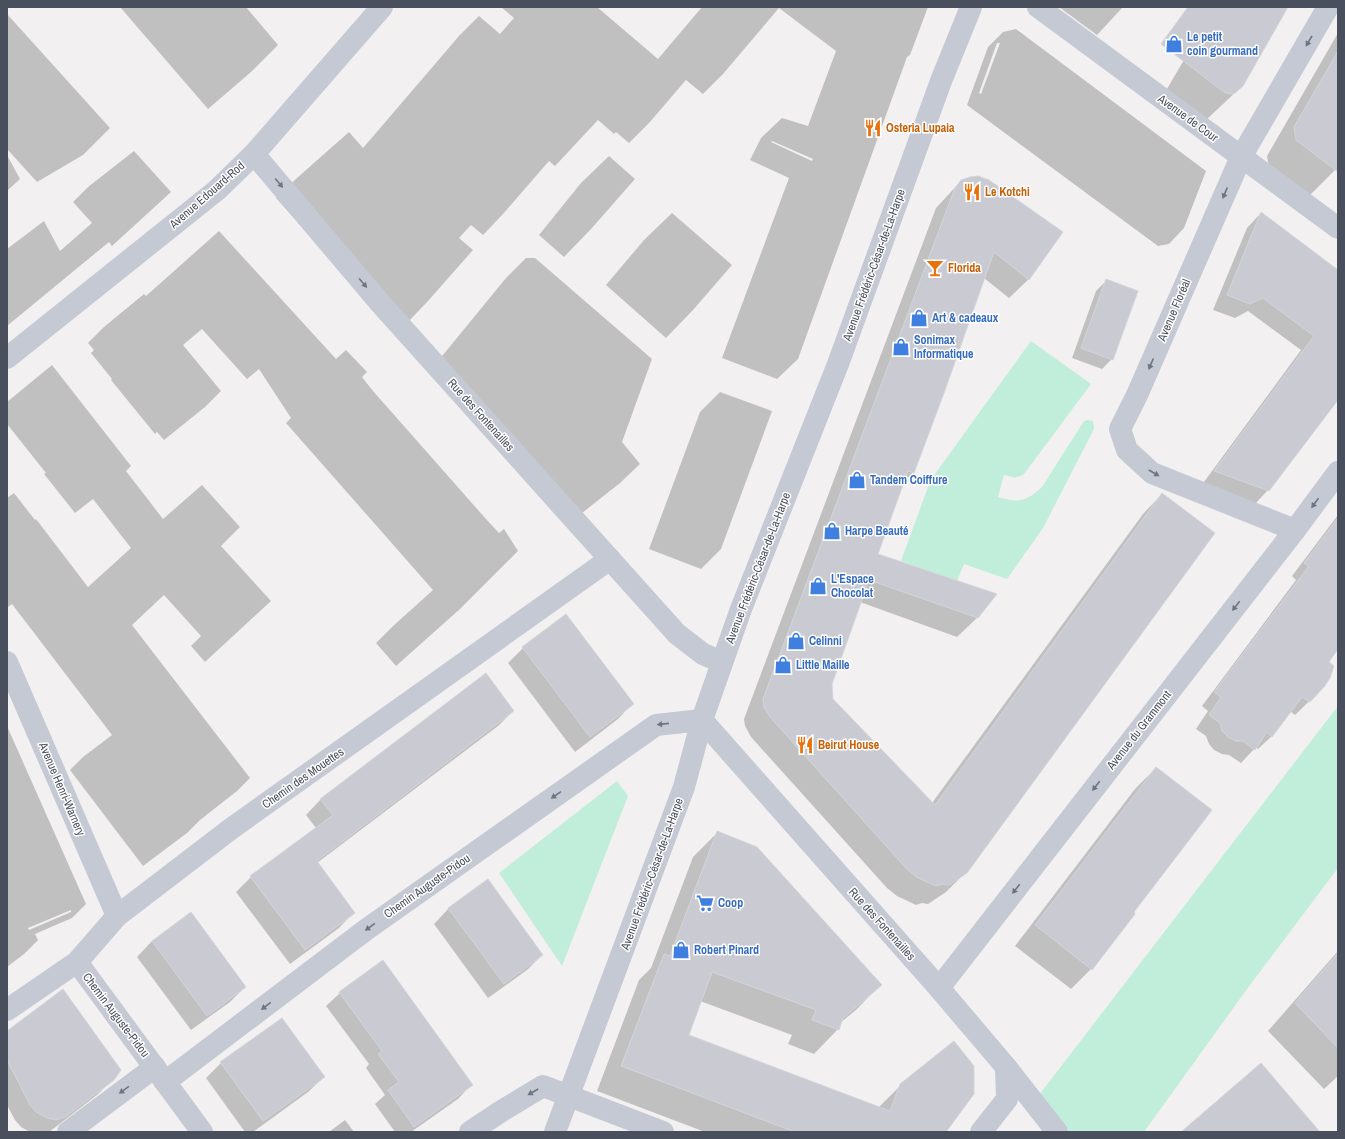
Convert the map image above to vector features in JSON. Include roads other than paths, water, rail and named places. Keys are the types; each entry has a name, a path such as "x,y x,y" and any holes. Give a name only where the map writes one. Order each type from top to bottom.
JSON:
{"street":[{"name":"Avenue Edouard-Rod","path":"7,358 217,190 254,154 382,7"},
{"name":"Avenue Frédéric-César-de-La-Harpe","path":"555,1132 684,787 702,720 744,602 838,364 941,81 971,7"},
{"name":"Avenue de Cour","path":"1038,7 1338,228"},
{"name":"Avenue Floréal","path":"1295,530 1152,473 1127,450 1120,429 1137,395 1240,157 1328,7"},
{"name":"Rue des Fontenailles","path":"254,154 380,303 677,634 703,654 722,662"},
{"name":"Avenue du Grammont","path":"939,988 1295,530 1338,472"},
{"name":"Chemin des Mouettes","path":"7,1010 77,962 117,916 232,828 610,559"},
{"name":"Avenue Henri-Warnery","path":"7,662 117,916"},
{"name":"Rue des Fontenailles","path":"702,720 939,988 1057,1132"},
{"name":"Chemin Auguste-Pidou","path":"68,1132 160,1075 656,725 702,720"},
{"name":"Chemin Auguste-Pidou","path":"77,962 202,1132"},
{"path":"981,1132 1007,1098 1006,1068"},
{"path":"470,1132 543,1086 663,1132"}],"place":[{"name":"Le petit coin gourmand","path":"1174,44"},
{"name":"Osteria Lupaia","path":"873,128"},
{"name":"Le Kotchi","path":"972,192"},
{"name":"Florida","path":"935,268"},
{"name":"Art & cadeaux","path":"919,318"},
{"name":"Sonimax Informatique","path":"901,347"},
{"name":"Tandem Coiffure","path":"857,480"},
{"name":"Harpe Beauté","path":"832,531"},
{"name":"L'Espace Chocolat","path":"818,586"},
{"name":"Celinni","path":"796,641"},
{"name":"Little Maille","path":"783,665"},
{"name":"Beirut House","path":"805,745"},
{"name":"Coop","path":"705,903"},
{"name":"Robert Pinard","path":"681,950"}]}
